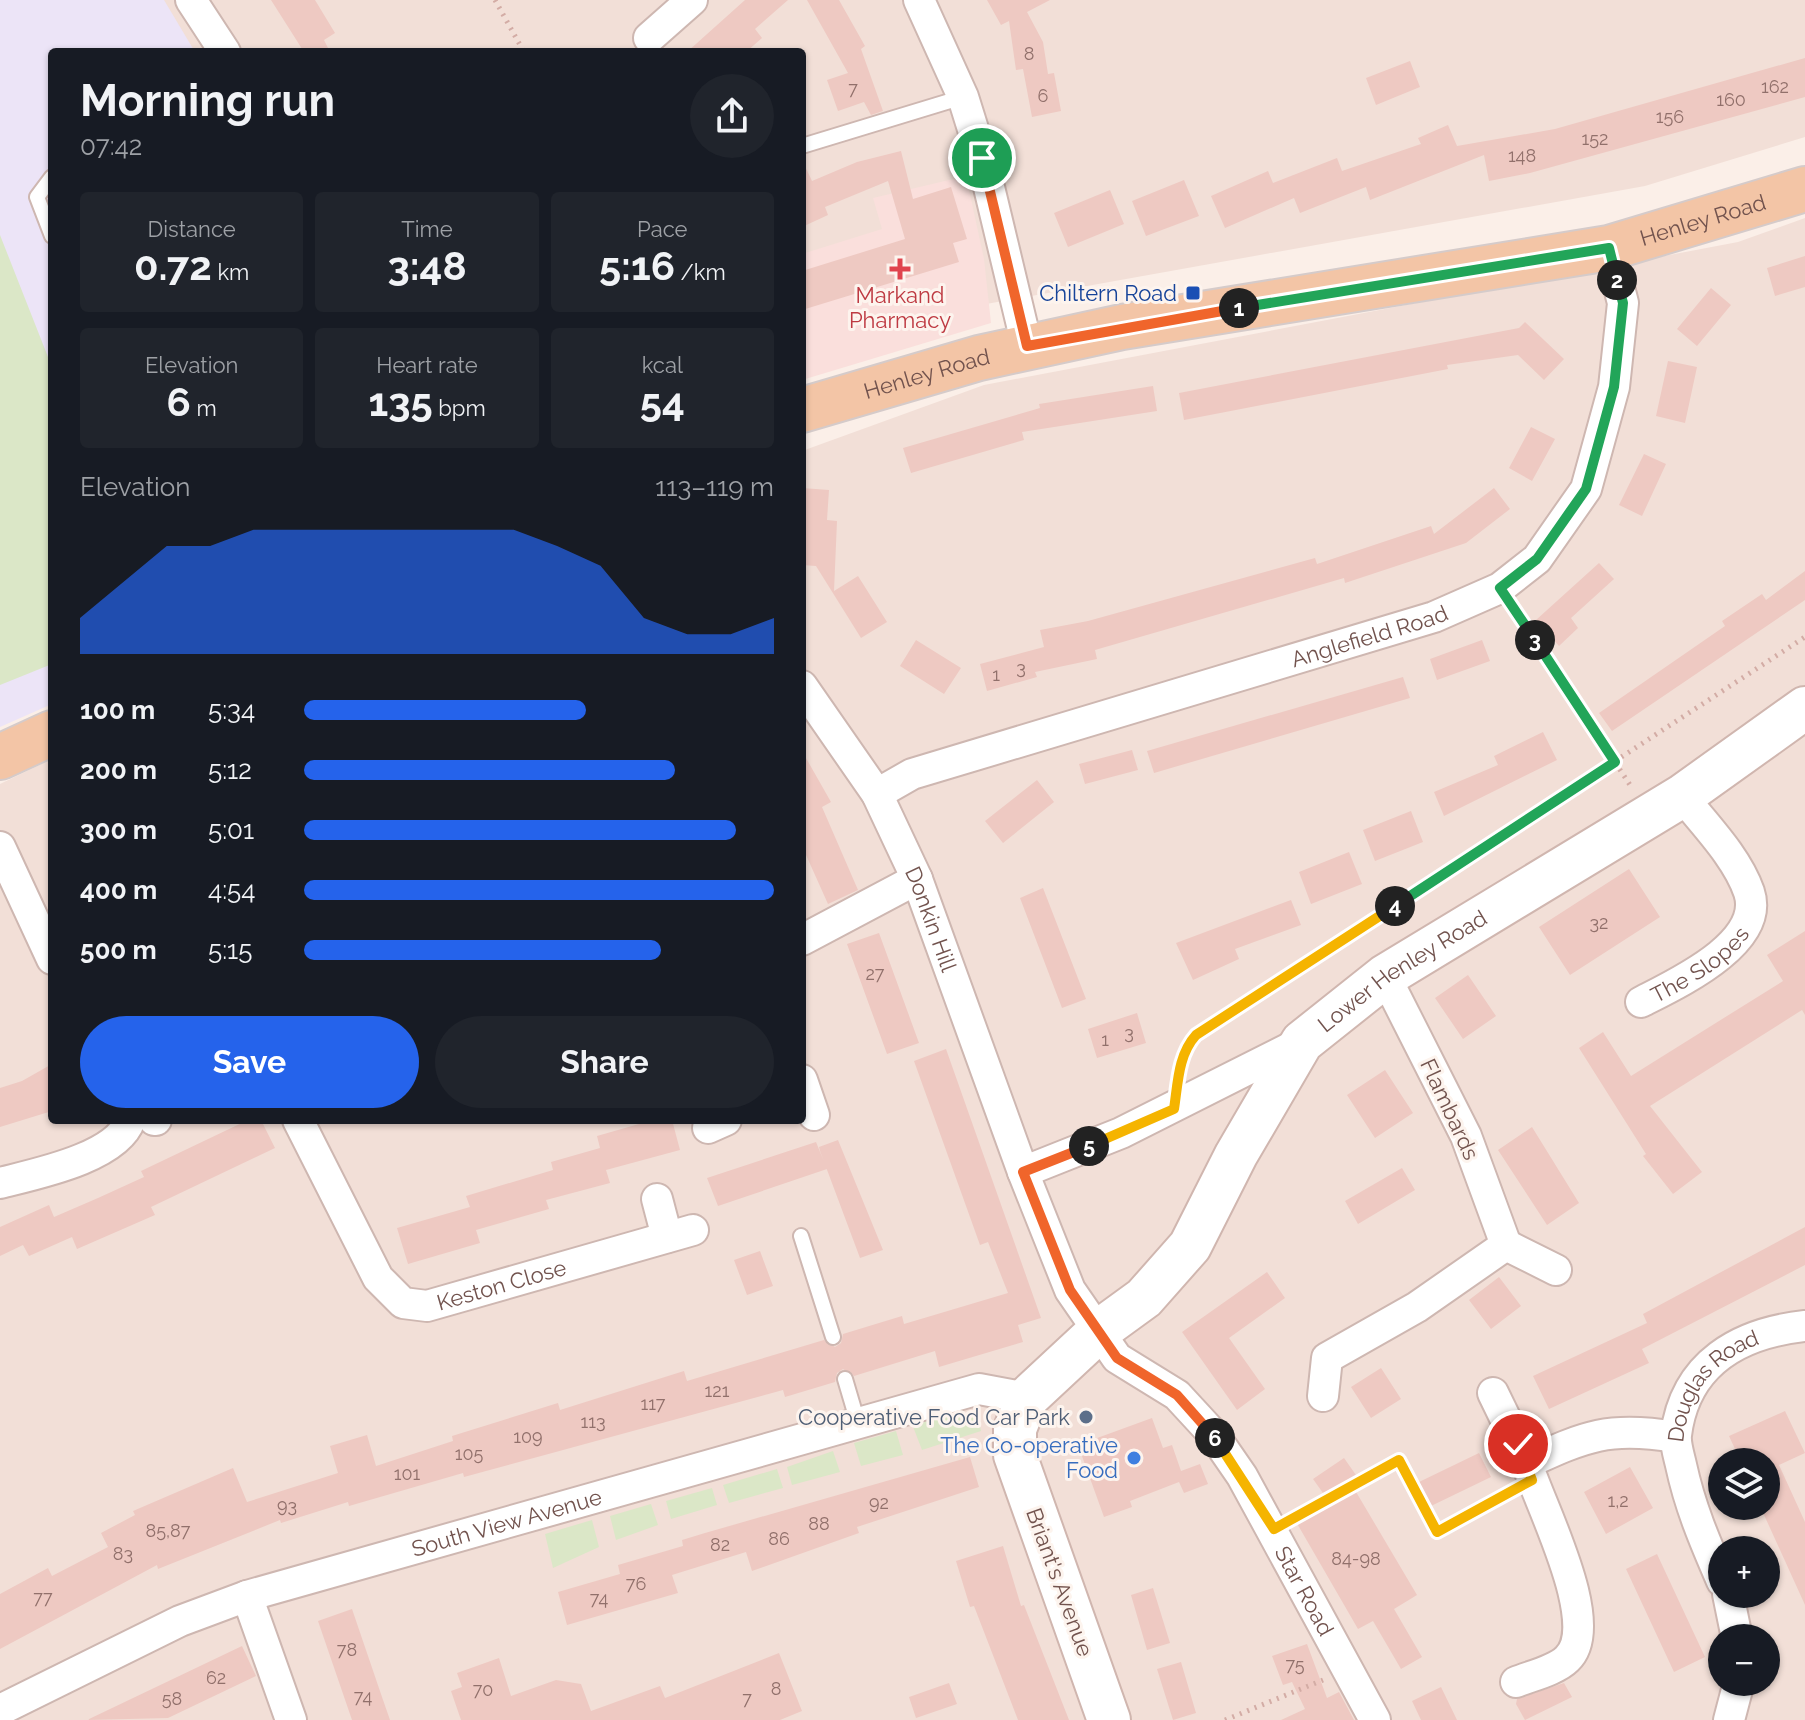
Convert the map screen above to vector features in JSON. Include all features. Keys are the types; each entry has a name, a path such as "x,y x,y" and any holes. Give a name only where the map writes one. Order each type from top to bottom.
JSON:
{"main road":[{"name":"Henley Road","path":"806,409 1027,346 1122,327 1609,248 1805,189"},
{"name":"Lower Henley Road","path":"1100,1330 1144,1298 1190,1246 1236,1155 1302,1042 1385,976 1682,796 1805,708"},
{"path":"0,757 48,735"},
{"path":"1027,1398 1100,1330"},
{"name":"Briant's Avenue","path":"1027,1398 1015,1429 1015,1455 1109,1720"}],"street":[{"path":"191,0 222,48"},
{"path":"649,38 692,0"},
{"path":"919,0 963,97 982,158 1027,346"},
{"name":"Anglefield Road","path":"877,794 912,774 1434,617 1500,588 1537,559 1586,489 1614,387 1623,303 1609,248"},
{"name":"Donkin Hill","path":"806,692 877,794 917,879 1023,1172 1070,1290 1100,1330"},
{"name":"The Slopes","path":"1641,1002 1698,972 1730,946 1748,922 1751,896 1742,876 1682,796"},
{"path":"0,847 48,950"},
{"path":"806,938 917,879"},
{"name":"Flambards","path":"1385,976 1466,1136 1506,1245"},
{"path":"1023,1172 1174,1109 1302,1042"},
{"path":"806,1092 814,1115"},
{"path":"0,1183 45,1172 115,1142 127,1124"},
{"name":"Keston Close","path":"300,1124 378,1278 403,1303 427,1306 680,1233 657,1199"},
{"path":"1323,1396 1314,1360 1427,1300 1506,1245 1556,1270"},
{"name":"Douglas Road","path":"1708,1549 1691,1510 1675,1437 1687,1397 1716,1355 1769,1330 1805,1326"},
{"name":"Star Road","path":"1100,1330 1117,1358 1177,1395 1213,1434 1274,1529 1375,1720"},
{"name":"South View Avenue","path":"0,1710 180,1621 247,1596 979,1389 1027,1398"},
{"path":"1493,1393 1559,1541 1573,1588 1578,1639 1568,1659 1516,1682"},
{"path":"1529,1472 1585,1436 1633,1430 1675,1437"},
{"path":"247,1596 291,1720"},
{"path":"1729,1720 1735,1696"}],"lane":[{"path":"806,145 963,97"},
{"path":"48,182 37,197 48,226"},
{"path":"801,1236 833,1337"},
{"path":"845,1379 858,1423"}],"path":[{"path":"495,0 522,48"},
{"path":"1500,588 1615,762"},
{"path":"1174,1109 1181,1060 1186,1046 1196,1035 1805,637"},
{"path":"1274,1529 1399,1460 1437,1532 1529,1472"},
{"path":"1225,1720 1350,1669"}],"shaded area":[{"path":"0,0 1805,0 1805,137 1645,186 953,310 806,350 806,48 48,48"},
{"path":"0,0 164,0 193,48 48,48 48,706 0,727"},
{"path":"966,176 984,259 991,323 806,379 806,253 882,229 873,198"},
{"path":"1805,218 1805,1720 0,1720 0,784 48,761 48,1124 806,1124 806,450 984,385 1738,242"}],"green space":[{"path":"0,235 48,357 48,666 0,685"},
{"path":"954,1412 978,1417 981,1431 922,1450 912,1424"},
{"path":"896,1431 903,1455 861,1466 854,1443"},
{"path":"833,1451 840,1472 792,1485 787,1467"},
{"path":"777,1469 783,1488 729,1503 723,1485"},
{"path":"712,1488 717,1505 671,1519 666,1501"},
{"path":"651,1504 658,1525 616,1540 610,1516"},
{"path":"592,1520 599,1547 553,1568 545,1534"}],"building":[{"path":"271,0 315,0 335,33 324,40 328,48 301,48"},
{"path":"745,0 788,0 755,29 762,38 751,48 691,48"},
{"path":"807,0 839,0 865,46 861,49 883,111 871,115 864,102 838,111 827,80 848,73"},
{"path":"987,0 1050,0 1027,12 1043,42 1048,74 1054,73 1061,111 1032,117 1023,69 1016,70 1009,21 1001,25"},
{"path":"1805,58 1805,97 1530,173 1489,181 1484,155 1370,200 1366,187 1300,213 1294,198 1225,228 1211,196 1268,171 1273,183 1337,158 1342,171 1421,144 1418,138 1448,125 1457,146 1555,129"},
{"path":"1410,61 1420,87 1376,105 1366,78"},
{"path":"901,151 913,199 951,187 967,239 953,243 959,262 806,309 806,270 905,239 888,181 825,207 828,215 806,225 806,168 812,181 857,162"},
{"path":"1184,180 1199,216 1146,236 1132,201"},
{"path":"1110,190 1124,224 1068,247 1054,213"},
{"path":"1805,256 1805,287 1775,296 1767,268"},
{"path":"1711,288 1731,305 1697,346 1677,329"},
{"path":"1525,322 1564,359 1544,380 1518,355 1447,365 1448,369 1184,420 1179,393 1519,328"},
{"path":"1668,361 1697,367 1685,423 1656,416"},
{"path":"1153,386 1157,411 1022,432 1024,440 911,473 903,448 1040,408 1039,404"},
{"path":"1531,427 1555,439 1532,481 1509,468"},
{"path":"1644,454 1666,464 1642,516 1619,505"},
{"path":"806,488 829,490 827,520 837,521 834,591 858,576 887,622 861,638 816,566 806,565"},
{"path":"1494,488 1510,509 1466,543 1345,583 1344,578 1095,650 1097,659 1035,672 1037,677 987,691 980,664 1044,647 1040,630 1088,621 1315,558 1317,564 1431,526 1434,534"},
{"path":"1599,563 1614,579 1571,618 1578,628 1559,646 1536,620"},
{"path":"1805,571 1805,600 1612,731 1599,713 1725,626 1722,621 1762,594 1766,600"},
{"path":"916,640 961,668 944,694 900,666"},
{"path":"1482,640 1490,661 1437,680 1430,659"},
{"path":"1403,677 1410,698 1154,773 1147,751"},
{"path":"1543,732 1557,760 1444,816 1434,792 1498,765 1494,756"},
{"path":"1132,750 1138,770 1085,784 1079,764"},
{"path":"806,758 831,802 822,807 858,890 828,904 806,855"},
{"path":"1037,780 1054,802 1003,843 985,821"},
{"path":"1411,811 1423,842 1375,861 1363,830"},
{"path":"1349,852 1362,884 1311,904 1299,872"},
{"path":"1629,869 1660,917 1570,975 1539,927"},
{"path":"1043,888 1086,999 1062,1008 1020,898"},
{"path":"1291,900 1301,925 1235,949 1239,959 1193,980 1176,943"},
{"path":"1805,931 1805,1015 1802,1010 1650,1106 1702,1172 1673,1194 1643,1156 1646,1154 1579,1048 1603,1032 1631,1076 1783,981 1767,955"},
{"path":"879,933 919,1043 887,1054 847,944"},
{"path":"1468,975 1496,1016 1463,1039 1435,998"},
{"path":"1137,1013 1146,1043 1097,1058 1088,1029"},
{"path":"946,1049 1041,1318 1018,1325 1023,1342 939,1367 935,1351 854,1376 843,1369 837,1373 835,1382 785,1397 783,1390 464,1477 463,1473 349,1506 348,1502 281,1523 280,1520 158,1569 157,1565 0,1649 0,1594 48,1568 52,1576 108,1547 101,1533 135,1515 133,1511 233,1468 247,1502 338,1473 330,1446 367,1435 376,1466 453,1441 452,1436 558,1403 560,1410 684,1371 687,1381 824,1340 835,1347 841,1343 843,1334 902,1316 904,1324 1008,1293 988,1242 980,1245 914,1061"},
{"path":"48,1066 48,1112 0,1127 0,1088 22,1081"},
{"path":"1385,1070 1413,1113 1375,1138 1347,1095"},
{"path":"240,1124 263,1124 275,1148 151,1207 155,1215 77,1249 72,1237 29,1256 23,1245 0,1256 0,1227 49,1205 54,1217 144,1177 141,1171"},
{"path":"639,1124 673,1124 680,1150 606,1170 610,1183 546,1200 549,1209 476,1230 480,1243 408,1264 397,1228 470,1207 466,1196 553,1170 551,1162 600,1148 597,1136"},
{"path":"1532,1127 1579,1203 1547,1225 1498,1150"},
{"path":"838,1140 883,1250 860,1258 819,1147"},
{"path":"816,1142 827,1169 718,1206 707,1178"},
{"path":"1402,1168 1415,1190 1358,1224 1345,1201"},
{"path":"1805,1227 1805,1265 1642,1349 1649,1363 1549,1409 1533,1376 1647,1323 1643,1314"},
{"path":"760,1251 773,1286 747,1295 734,1260"},
{"path":"1267,1272 1285,1298 1229,1338 1265,1389 1237,1410 1182,1332"},
{"path":"1499,1277 1521,1306 1491,1329 1469,1300"},
{"path":"1381,1368 1401,1399 1371,1418 1351,1387"},
{"path":"1785,1411 1805,1453 1780,1465 1780,1448 1735,1448 1729,1436"},
{"path":"1152,1418 1163,1448 1172,1445 1181,1471 1200,1464 1208,1484 1184,1493 1179,1482 1130,1501 1132,1507 1104,1517 1078,1445"},
{"path":"1479,1453 1491,1477 1431,1506 1419,1482"},
{"path":"970,1457 979,1487 857,1527 859,1533 752,1571 746,1552 672,1575 678,1593 567,1625 558,1592 620,1574 618,1565 683,1546 682,1540"},
{"path":"1344,1458 1356,1475 1349,1480 1417,1595 1394,1609 1422,1657 1401,1669 1373,1621 1358,1629 1295,1520 1328,1500 1313,1479"},
{"path":"1630,1467 1653,1508 1606,1534 1584,1492"},
{"path":"1780,1467 1805,1522 1805,1605 1780,1550 1780,1536 1774,1536 1766,1520 1780,1520"},
{"path":"1003,1546 1021,1606 1024,1605 1069,1720 1018,1720 974,1606 970,1607 956,1561"},
{"path":"1657,1554 1705,1657 1674,1672 1626,1569"},
{"path":"1153,1588 1170,1643 1147,1650 1131,1595"},
{"path":"352,1609 390,1720 352,1720 318,1621"},
{"path":"1307,1644 1327,1698 1339,1692 1354,1720 1281,1720 1305,1709 1292,1682 1283,1685 1272,1656"},
{"path":"242,1646 256,1676 168,1718 87,1720"},
{"path":"779,1653 802,1711 780,1720 461,1720 451,1691 462,1687 457,1673 499,1658 511,1696 556,1680 581,1684 591,1711 660,1686 665,1698"},
{"path":"1181,1662 1196,1713 1173,1720 1157,1669"},
{"path":"949,1683 957,1704 916,1718 909,1697"},
{"path":"1564,1683 1572,1697 1525,1720 1516,1704 1517,1699"},
{"path":"1441,1687 1457,1720 1421,1720 1412,1701"}],"place":[{"name":"Markand Pharmacy","path":"900,269"},
{"name":"Chiltern Road","path":"1193,293"},
{"name":"Cooperative Food Car Park","path":"1086,1417"},
{"name":"The Co-operative Food","path":"1134,1458"}],"route":[{"path":"982,158 1027,346 1122,327 1609,248 1623,303 1614,387 1586,489 1537,559 1500,588 1615,762 1196,1035 1186,1046 1181,1060 1174,1109 1023,1172 1070,1290 1117,1358 1177,1395 1213,1434 1248,1484 1274,1529 1399,1460 1437,1532 1532,1480 1518,1444"}]}
